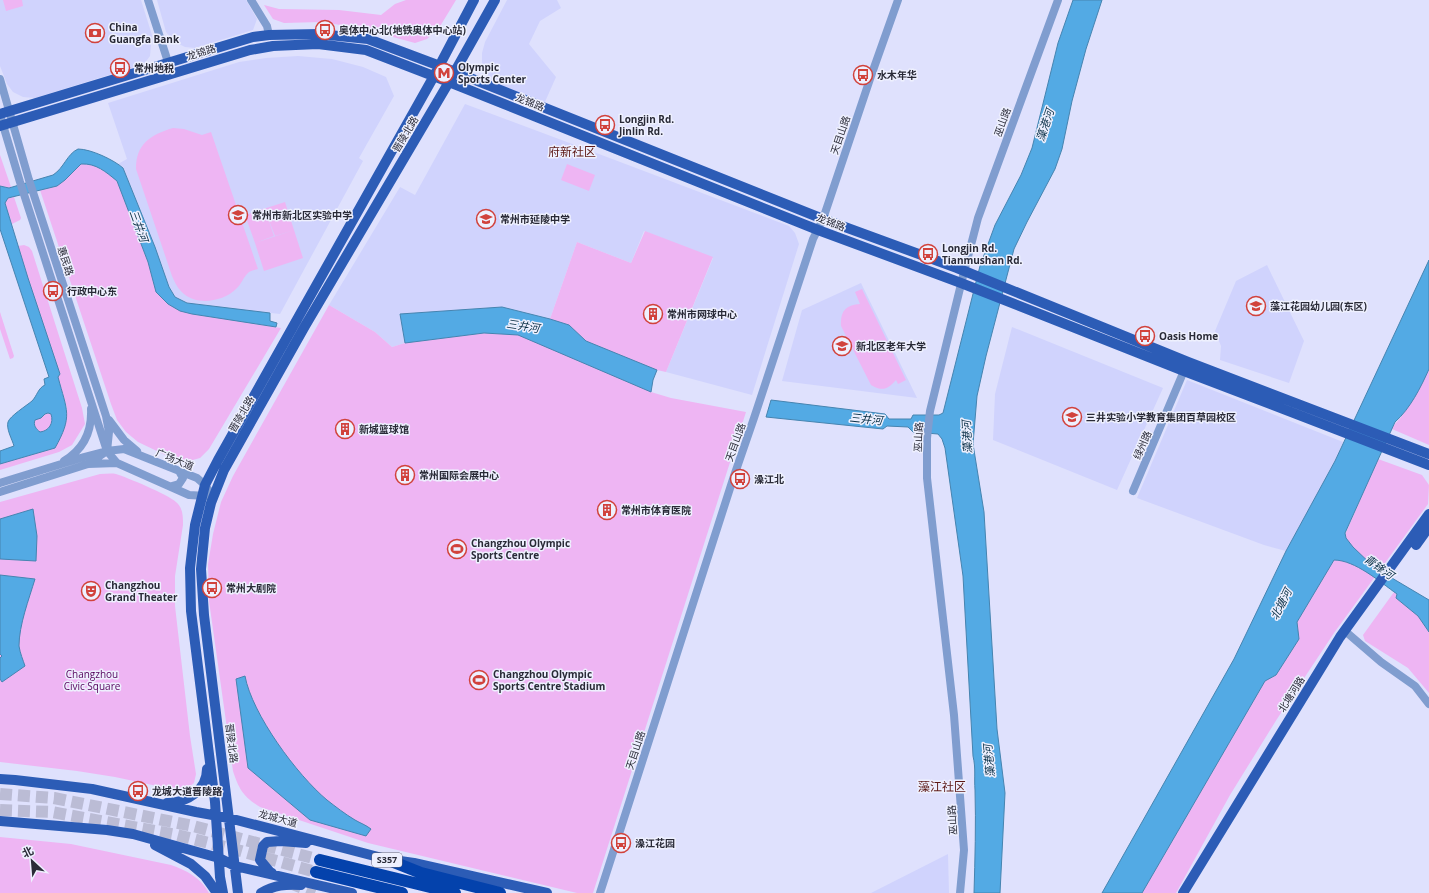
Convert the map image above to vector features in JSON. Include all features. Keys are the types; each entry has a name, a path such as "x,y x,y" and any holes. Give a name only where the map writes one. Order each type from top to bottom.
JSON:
{"highway":[{"path":"386,859 421,874 500,893"},
{"path":"320,860 455,893"},
{"path":"316,872 402,893"}],"main road":[{"name":"晋陵北路","path":"223,893 220,877 208,748 192,611 190,568 195,524 218,460 440,66 474,0"},
{"name":"晋陵北路","path":"238,893 204,615 201,569 207,492 224,470 305,326 455,72 495,0"},
{"name":"龙锦路","path":"3,113 253,37 269,35 319,34 368,39 440,66 823,219 1008,289 1186,367"},
{"name":"龙锦路","path":"5,125 250,50 272,46 318,44 366,50 818,230 1186,367"},
{"path":"1186,367 1349,429 1389,438 1429,454"},
{"path":"1349,429 1385,449 1429,464"},
{"path":"1418,461 1429,470"},
{"name":"北塘河路","path":"1183,893 1348,633 1373,599 1429,514"},
{"name":"北塘河路","path":"1392,571 1429,527"},
{"name":"北塘河路","path":"1189,893 1348,633"},
{"path":"156,804 175,803 190,797 200,790 207,776 208,748"},
{"name":"龙城大道","path":"0,779 92,789 156,804 229,818 386,859 414,862 547,893"},
{"path":"0,821 65,828 108,830 134,834 219,858 235,866 352,893"},
{"path":"134,834 190,864 205,876 217,893"},
{"path":"278,875 270,872 260,860 263,846 267,842 281,841 331,845"},
{"path":"261,893 270,888 286,884 326,887"}],"street":[{"path":"148,0 168,62"},
{"path":"251,0 267,26 269,35"},
{"name":"天目山路","path":"600,893 733,479 813,239 823,219 898,0"},
{"name":"巫山路","path":"960,893 964,850 955,729 927,478 927,438 930,411 966,285 964,272 978,218 1058,0"},
{"name":"惠民路","path":"0,79 5,125 20,182 107,450 118,463"},
{"name":"惠民路","path":"5,125 34,194 106,416 109,432 107,450"},
{"name":"绿州路","path":"1133,491 1186,367"},
{"path":"55,466 68,458 79,448 87,435 91,422 91,400"},
{"path":"106,416 124,440 148,458"},
{"name":"广场大道","path":"0,483 107,450 124,449 197,478 207,492"},
{"path":"88,464 107,450"},
{"path":"0,492 88,464 118,463 172,486 189,495 207,492"},
{"path":"172,486 180,484 183,478 179,471"},
{"path":"1348,633 1381,662 1415,686 1429,704"}],"shaded area":[{"path":"0,0 141,0 152,35 150,56 144,64 35,98 23,97 13,92 7,84 0,66"},
{"path":"157,0 246,0 257,19 253,30 195,48 185,47 175,42 166,32"},
{"path":"507,0 557,0 561,8 540,21 529,44 556,77 544,104 492,82 485,73 482,64 482,53 485,42"},
{"name":"常州市新北区实验中学","path":"298,56 332,59 363,67 386,77 394,96 359,158 363,161 280,314 187,303 175,297 169,287 155,247 123,168 118,164 127,159 108,103 239,62 266,58"},
{"name":"常州市延陵中学","path":"465,104 789,226 795,233 799,244 752,395 666,372 713,258 644,231 631,263 577,242 550,319 502,307 400,314 405,343 392,347 375,332 329,305 400,187 415,195"},
{"name":"藻江花园幼儿园(东区)","path":"1267,265 1304,341 1289,383 1220,360 1221,346 1215,331 1236,281"},
{"name":"新北区老年大学","path":"861,283 917,398 782,381 802,310"},
{"name":"三井实验小学教育集团百草园校区","path":"1012,327 1163,388 1117,490 993,440 995,394"},
{"path":"1187,380 1343,442 1335,461 1286,551 1264,545 1137,498"},
{"path":"948,854 949,893 871,893"}],"green space":[{"path":"3,0 22,0 23,6 6,11"},
{"path":"406,0 456,0 439,28 427,39 415,43 360,28 321,22 284,23 273,19 264,5 279,9 339,10 381,15 395,4"},
{"path":"173,128 184,129 202,135 211,132 258,269 249,272 238,287 231,293 218,299 203,301 196,300 184,294 177,286 172,276 136,169 139,153 146,142 151,137"},
{"path":"0,155 11,187 9,188 0,186"},
{"path":"90,163 117,181 148,262 156,291 168,304 192,314 281,328 209,449 200,458 182,463 138,442 126,432 117,420 111,404 40,190 57,186 81,164"},
{"path":"567,164 595,175 589,191 561,180"},
{"path":"14,197 21,218 12,224 5,203 8,198"},
{"path":"285,202 294,230 275,236 268,218 274,236 255,243 245,215"},
{"path":"294,230 303,258 264,271 255,243"},
{"name":"Changzhou Olympic Sports Centre","path":"645,231 713,257 666,372 657,370 653,380 651,392 671,398 746,412 593,893 577,893 368,843 260,807 254,803 243,792 233,771 209,601 208,564 213,534 221,502 233,476 329,305 375,332 392,347 405,343 484,333 518,335 550,319 577,242 631,263"},
{"path":"24,245 29,247 32,251 82,408 85,424 72,445 59,452 0,470 0,464 55,448 67,408 18,246"},
{"path":"862,289 906,380 898,384 896,380 890,386 882,389 871,385 841,326 842,316 845,310 848,307 860,304 855,292"},
{"path":"0,312 14,356 10,359 0,329"},
{"path":"1429,369 1429,445 1392,429 1414,397"},
{"path":"48,413 51,414 52,417 50,426 46,430 40,432 35,427 35,420"},
{"path":"1378,459 1422,475 1429,485 1428,504 1334,633 1277,719 1230,795 1176,893 1142,893 1265,681 1276,675 1299,639 1297,622 1334,560"},
{"name":"Changzhou Civic Square","path":"100,474 116,474 138,482 172,499 180,507 182,512 183,525 175,576 175,606 190,736 196,774 194,783 189,787 182,789 171,789 115,777 77,771 0,762 0,502"},
{"path":"1394,592 1397,595 1396,598 1418,616 1429,632 1429,693 1408,668 1365,641 1363,635"},
{"path":"0,837 71,844 171,865 193,875 202,883 209,893 0,893"}],"water":[{"path":"1073,0 1102,0 1086,49 1072,101 1062,149 1055,169 1014,249 977,396 973,444 984,512 997,729 1005,793 1000,893 974,893 975,769 963,576 945,448 942,439 938,434 913,432 908,427 887,426 883,429 766,417 771,400 885,414 889,419 911,419 913,415 939,415 943,413 980,266 995,225 1021,175 1032,148 1058,43"},
{"name":"三井河","path":"83,149 96,153 108,158 123,168 155,247 169,287 175,297 187,303 270,313 270,321 277,323 276,327 192,314 180,311 168,304 156,292 148,262 117,181 105,171 91,165 81,164 57,186 8,198 5,203 60,374 58,377 67,413 61,437 55,448 0,464 0,451 14,446 8,428 9,420 32,401 41,388 45,385 44,379 49,377 0,229 0,186 9,188 53,175 60,169 74,151","holes":["45,414 51,414 52,420 50,426 46,430 40,432 37,430 34,424 35,420 41,418"]},
{"name":"北塘河","path":"1429,260 1429,369 1419,390 1406,411 1395,422 1345,533 1346,538 1353,547 1375,568 1429,600 1429,632 1418,616 1396,598 1397,594 1359,568 1342,561 1334,560 1297,622 1299,639 1276,675 1265,681 1142,893 1102,893 1234,659 1286,551 1335,461"},
{"name":"三井河","path":"502,307 569,325 586,341 657,370 653,380 651,392 518,335 484,333 405,343 400,314"},
{"path":"33,509 37,536 36,561 0,559 0,519"},
{"path":"0,575 35,579 19,638 19,649 25,666 2,682 0,679 0,658 2,656 0,654"},
{"path":"245,676 249,691 257,708 277,743 315,789 327,800 355,820 371,829 366,836 310,820 248,768 236,679"}],"tunnel":[{"path":"0,794 54,798 193,826 320,860"},
{"path":"0,810 52,812 177,835 316,872"},
{"path":"290,883 315,893"}],"place":[{"name":"奥体中心北(地铁奥体中心站)","path":"325,30"},
{"name":"China Guangfa Bank","path":"95,33"},
{"name":"常州地税","path":"120,68"},
{"name":"Olympic Sports Center","path":"444,73"},
{"name":"水木年华","path":"863,75"},
{"name":"Longjin Rd. Jinlin Rd.","path":"605,125"},
{"name":"常州市新北区实验中学","path":"238,215"},
{"name":"常州市延陵中学","path":"486,219"},
{"name":"Longjin Rd. Tianmushan Rd.","path":"928,254"},
{"name":"行政中心东","path":"53,291"},
{"name":"藻江花园幼儿园(东区)","path":"1256,306"},
{"name":"常州市网球中心","path":"653,314"},
{"name":"Oasis Home","path":"1145,336"},
{"name":"新北区老年大学","path":"842,346"},
{"name":"三井实验小学教育集团百草园校区","path":"1072,417"},
{"name":"新城篮球馆","path":"345,429"},
{"name":"常州国际会展中心","path":"405,475"},
{"name":"澡江北","path":"740,479"},
{"name":"常州市体育医院","path":"607,510"},
{"name":"Changzhou Olympic Sports Centre","path":"457,549"},
{"name":"常州大剧院","path":"212,588"},
{"name":"Changzhou Grand Theater","path":"91,591"},
{"name":"Changzhou Olympic Sports Centre Stadium","path":"479,680"},
{"name":"龙城大道晋陵路","path":"138,791"},
{"name":"澡江花园","path":"621,843"}],"district":[{"name":"府新社区","path":"572,152"},
{"name":"藻江社区","path":"942,787"}],"water label":[{"name":"藻港河","path":"1045,125"},
{"name":"藻港河","path":"967,437"},
{"name":"青锋河","path":"1379,567"},
{"name":"藻港河","path":"989,761"}]}
